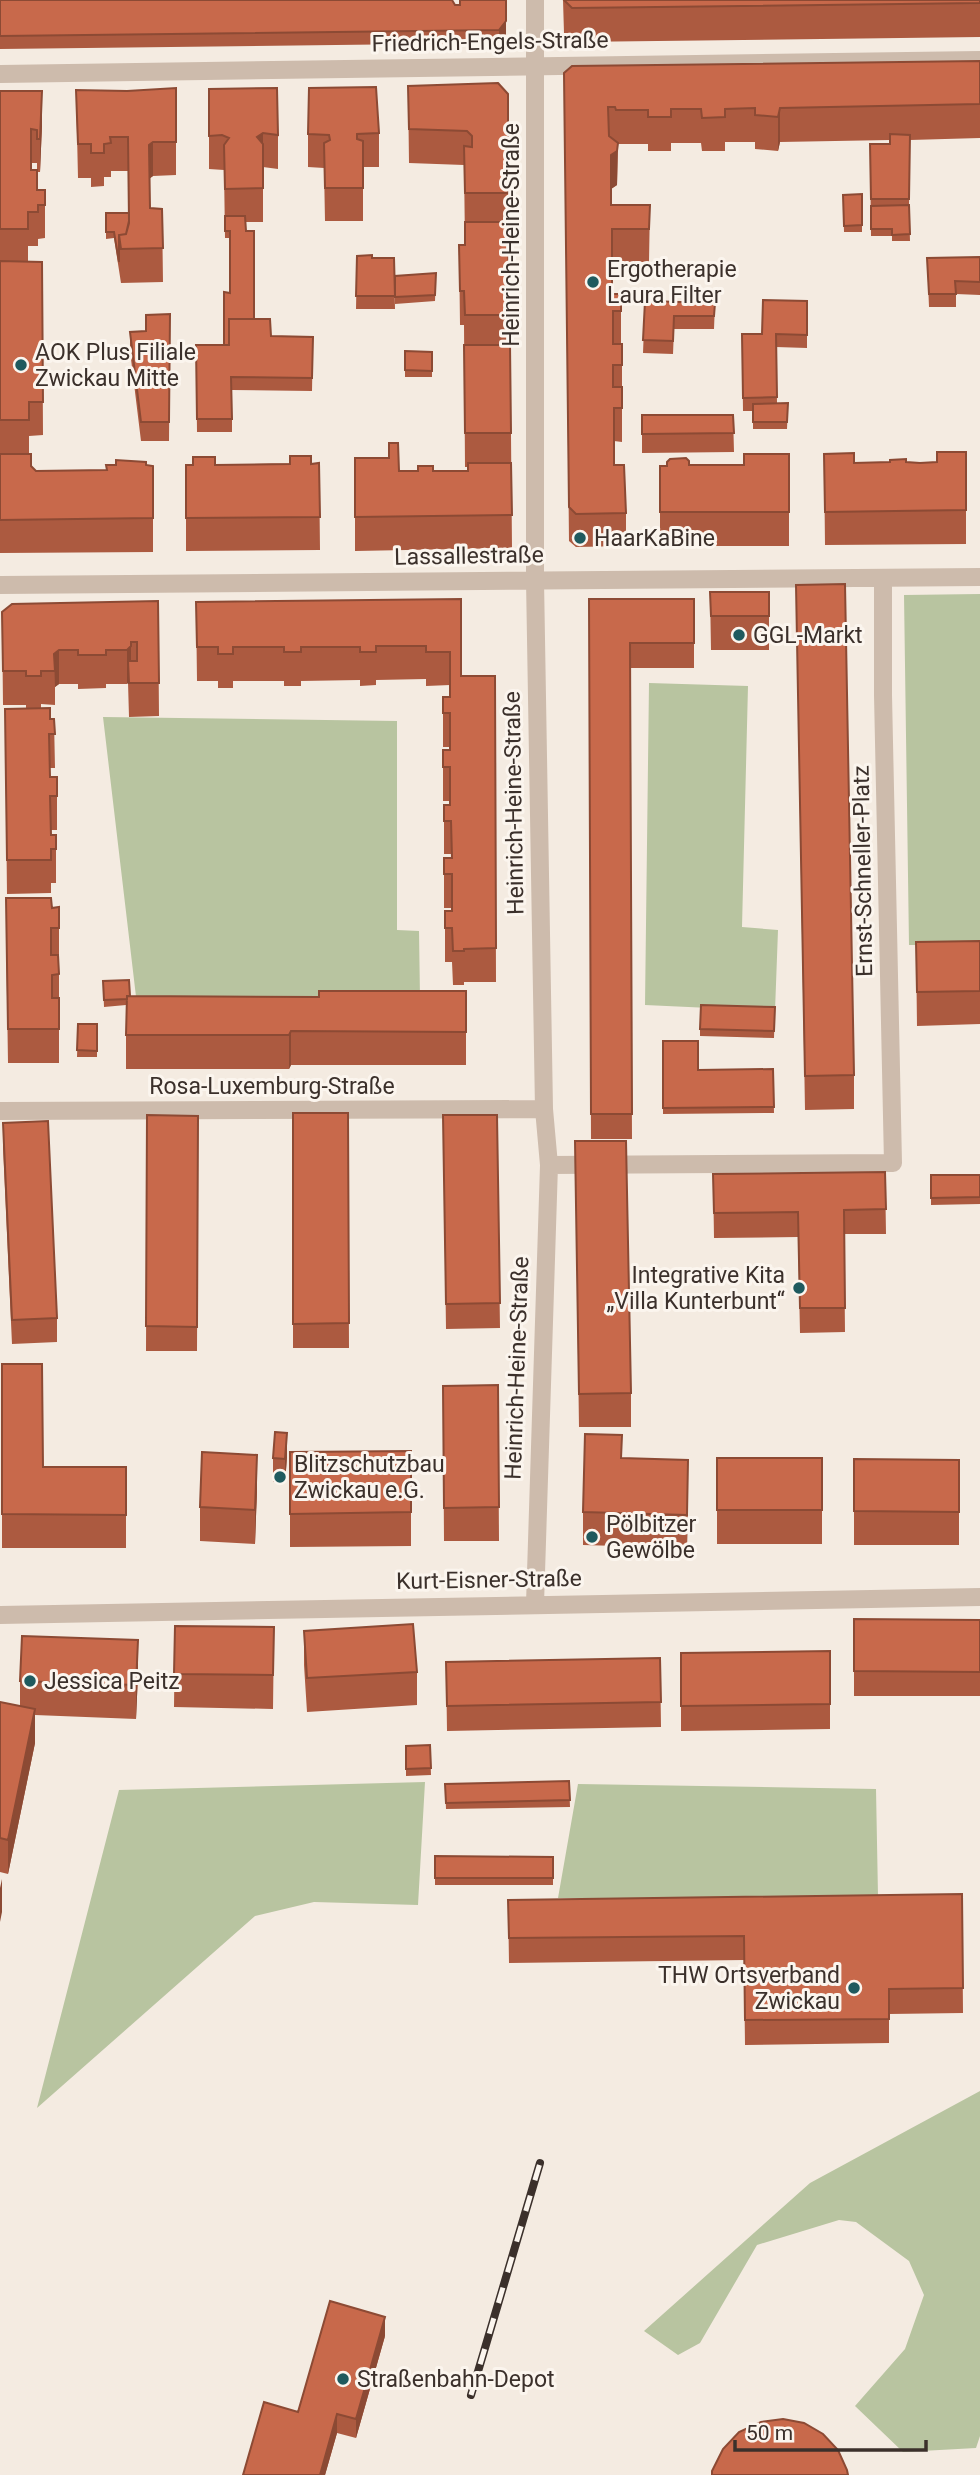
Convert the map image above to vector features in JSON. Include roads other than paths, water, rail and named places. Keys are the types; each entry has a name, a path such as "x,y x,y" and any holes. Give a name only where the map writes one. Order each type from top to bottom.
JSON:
{"street":[{"name":"Heinrich-Heine-Straße","path":"535,0 535,580 544,1109 549,1165 535,1604"},
{"name":"Friedrich-Engels-Straße","path":"0,74 980,60"},
{"name":"Lassallestraße","path":"0,585 980,577"},
{"name":"Ernst-Schneller-Platz","path":"549,1165 893,1163 883,578"},
{"name":"Rosa-Luxemburg-Straße","path":"0,1111 544,1109"},
{"name":"Kurt-Eisner-Straße","path":"0,1615 980,1597"}],"railway":[{"path":"471,2395 540,2163"}],"place":[{"name":"Ergotherapie Laura Filter","path":"593,282"},
{"name":"AOK Plus Filiale Zwickau Mitte","path":"21,365"},
{"name":"HaarKaBine","path":"580,538"},
{"name":"GGL-Markt","path":"739,635"},
{"name":"Integrative Kita „Villa Kunterbunt“","path":"799,1288"},
{"name":"Blitzschutzbau Zwickau e.G.","path":"280,1477"},
{"name":"Pölbitzer Gewölbe","path":"592,1537"},
{"name":"Jessica Peitz","path":"30,1681"},
{"name":"THW Ortsverband Zwickau","path":"854,1988"},
{"name":"Straßenbahn-Depot","path":"343,2379"}]}
